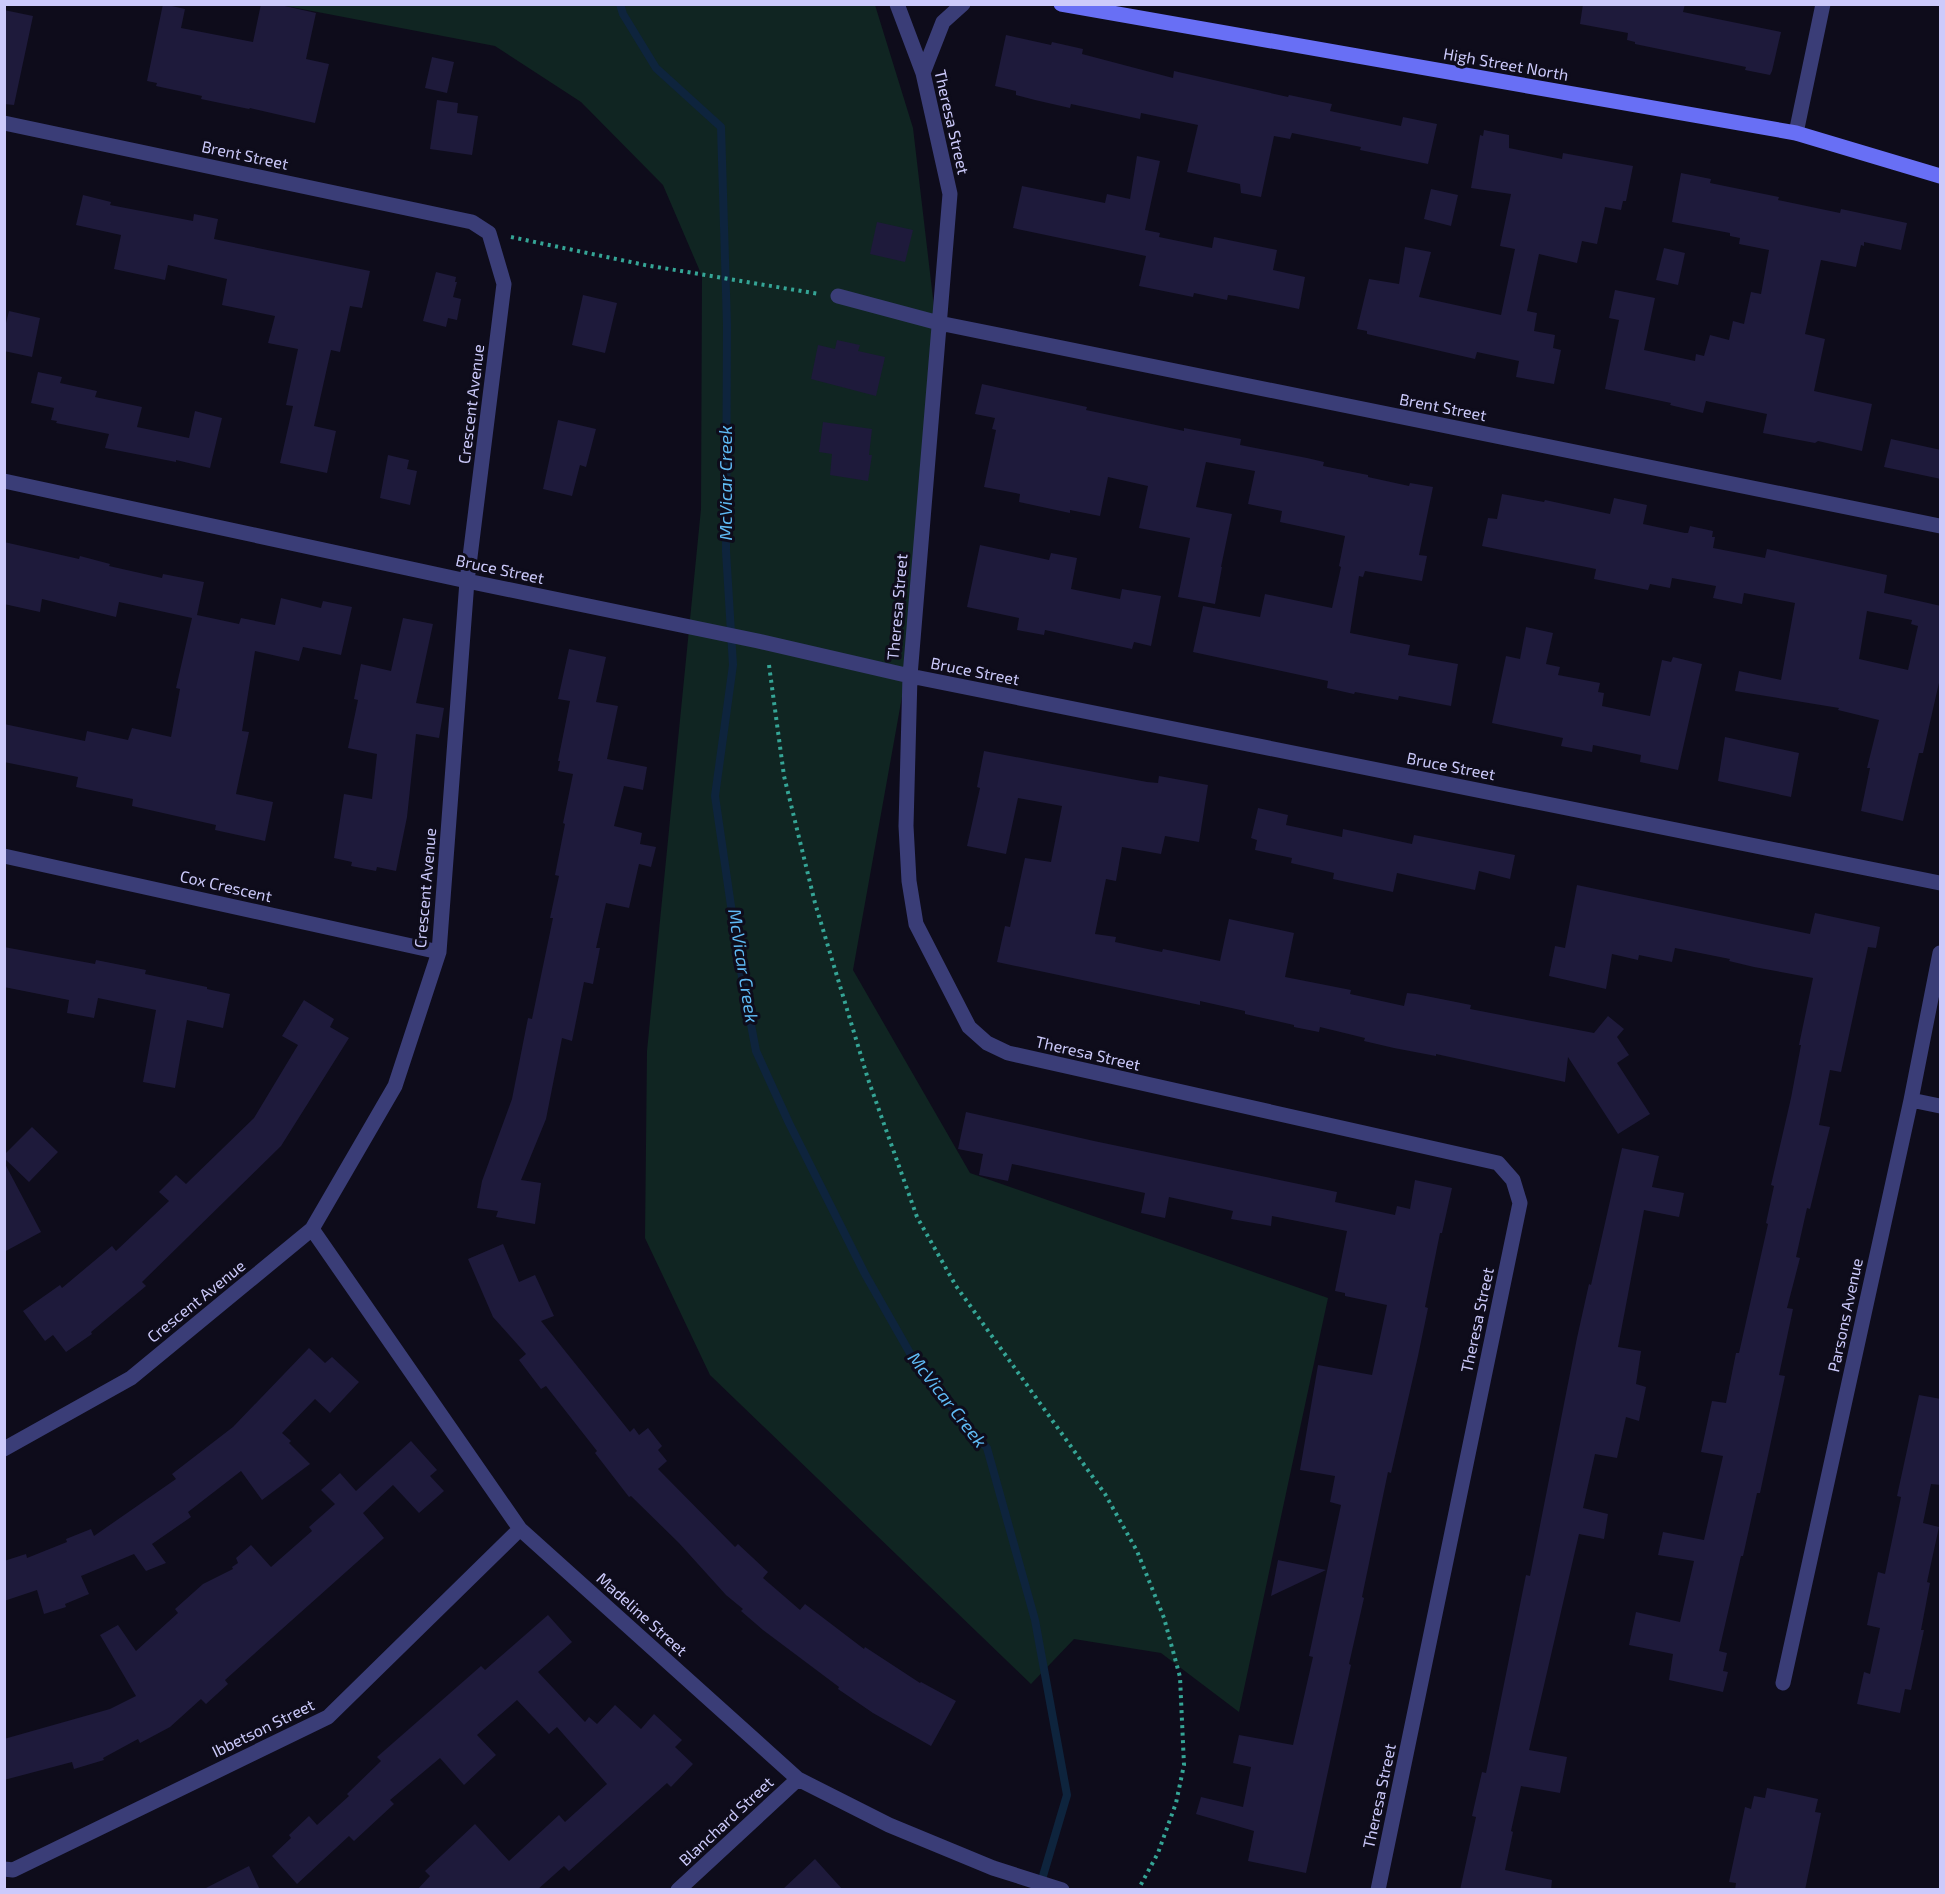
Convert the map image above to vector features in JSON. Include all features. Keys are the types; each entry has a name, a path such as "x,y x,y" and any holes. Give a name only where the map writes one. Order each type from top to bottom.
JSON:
{"street":[{"name":"Theresa Street","path":"897,4 923,73 950,194 910,676 906,826 909,881 916,924 969,1027 987,1043 1008,1053 1498,1163 1513,1179 1520,1203 1378,1890"},
{"path":"923,73 943,22 963,4"},
{"name":"High Street North","path":"1061,4 1796,133 1941,176"},
{"path":"1796,133 1823,4"},
{"name":"Brent Street","path":"4,123 471,222 484,229"},
{"name":"Crescent Avenue","path":"6,1446 131,1378 312,1228 395,1086 439,952 467,581 504,284 484,229"},
{"name":"Brent Street","path":"838,296 939,323 1941,526"},
{"name":"Bruce Street","path":"4,481 763,642 910,676 1941,883"},
{"name":"Cox Crescent","path":"4,856 439,952"},
{"name":"Parsons Avenue","path":"1783,1683 1941,953"},
{"path":"1911,1100 1941,1106"},
{"name":"Madeline Street","path":"312,1228 520,1529 798,1779 889,1825 993,1868 1062,1890"},
{"name":"Ibbetson Street","path":"4,1869 13,1870 328,1717 520,1529"},
{"name":"Blanchard Street","path":"678,1890 798,1779"}],"path":[{"path":"484,229 645,265 775,288 838,296"},
{"path":"763,642 784,776 815,903 868,1080 917,1217 956,1286 1105,1494 1137,1551 1164,1618 1180,1677 1184,1765 1176,1803 1161,1843 1138,1890"}],"green space":[{"path":"281,5 875,5 913,128 936,324 905,680 853,970 970,1173 1328,1298 1239,1712 1161,1653 1074,1639 1031,1684 710,1375 645,1238 647,1051 701,509 702,276 663,185 581,102 495,46"}],"building":[{"path":"163,4 185,9 181,28 253,42 261,4 276,4 316,13 306,59 329,64 315,123 201,99 202,96 156,86 157,83 147,81"},
{"path":"1583,4 1685,4 1683,12 1781,32 1772,71 1770,75 1745,70 1746,67 1635,44 1627,40 1628,33 1580,24"},
{"path":"4,10 33,16 14,105 4,104"},
{"path":"1006,35 1083,49 1082,54 1173,78 1174,71 1288,97 1289,95 1332,104 1330,111 1401,126 1403,117 1437,124 1428,164 1292,133 1290,139 1274,136 1261,197 1241,193 1240,184 1187,172 1198,125 1141,113 1140,119 1071,104 1070,108 1016,95 1016,91 995,86"},
{"path":"432,57 454,62 447,93 425,88"},
{"path":"437,100 458,103 457,113 478,116 472,155 430,149"},
{"path":"1484,130 1509,135 1509,148 1562,159 1563,153 1633,166 1626,201 1623,201 1621,210 1605,207 1597,244 1582,241 1577,263 1539,254 1527,311 1537,313 1534,331 1555,335 1553,348 1561,350 1554,384 1516,377 1519,361 1477,352 1475,359 1367,334 1367,331 1357,329 1369,279 1399,284 1405,247 1431,252 1419,297 1501,315 1515,249 1500,246 1511,194 1471,188 1480,135 1483,136"},
{"path":"1137,156 1160,161 1145,230 1160,233 1159,237 1212,248 1214,237 1277,250 1273,270 1305,277 1299,309 1235,296 1228,295 1227,300 1194,293 1193,297 1139,286 1146,256 1013,228 1022,186 1105,203 1107,194 1130,199"},
{"path":"1681,173 1711,179 1710,183 1779,197 1778,200 1840,213 1841,209 1907,223 1901,250 1864,242 1864,246 1861,245 1856,267 1821,260 1805,334 1825,339 1814,391 1872,404 1862,451 1818,441 1815,443 1763,433 1767,414 1706,401 1703,413 1670,405 1671,403 1605,389 1619,320 1609,318 1615,290 1655,298 1644,350 1695,361 1696,354 1704,356 1710,335 1729,340 1733,321 1744,324 1751,292 1761,294 1769,250 1739,244 1740,238 1730,236 1730,233 1672,222"},
{"path":"1431,189 1458,195 1451,226 1424,219"},
{"path":"83,195 111,202 110,205 193,221 194,214 218,219 214,239 370,271 362,308 350,306 340,352 331,350 314,426 336,431 327,473 280,463 293,406 286,405 298,349 268,343 275,316 222,305 227,279 168,265 165,280 114,269 121,235 76,225"},
{"path":"877,222 913,230 905,262 870,254"},
{"path":"1664,248 1685,253 1678,285 1656,280"},
{"path":"436,272 456,277 453,297 461,299 457,320 448,318 446,327 423,321"},
{"path":"583,295 617,303 605,353 572,345"},
{"path":"9,311 40,318 32,357 4,351 4,331"},
{"path":"837,340 860,345 858,351 885,357 876,396 811,379 818,345 835,349"},
{"path":"38,372 62,377 60,383 97,391 95,397 142,407 137,427 189,438 195,411 222,418 210,468 105,448 109,434 56,423 57,421 51,420 54,408 31,403"},
{"path":"982,384 1184,431 1184,428 1241,439 1240,445 1324,462 1323,466 1368,475 1368,477 1409,486 1410,483 1433,487 1419,555 1427,556 1422,581 1365,571 1363,577 1359,576 1350,633 1410,645 1408,655 1458,664 1451,706 1399,696 1398,700 1355,692 1354,694 1327,688 1328,681 1193,652 1203,606 1260,617 1265,594 1332,608 1345,536 1280,522 1282,511 1248,504 1255,471 1206,462 1196,507 1232,514 1215,604 1178,597 1190,538 1139,528 1148,486 1108,477 1100,516 1070,510 1070,513 1019,502 1020,494 984,487 996,430 992,429 995,418 975,414"},
{"path":"558,420 596,429 586,467 580,465 572,496 543,489"},
{"path":"823,422 872,429 869,455 872,455 868,481 830,475 832,454 819,452"},
{"path":"1891,439 1941,450 1941,479 1884,467"},
{"path":"388,455 409,460 407,469 417,471 410,505 380,498"},
{"path":"1502,494 1544,502 1545,500 1610,514 1614,498 1647,505 1643,524 1685,533 1688,533 1690,526 1713,531 1712,537 1715,537 1713,548 1765,558 1767,549 1887,575 1884,593 1941,606 1941,674 1923,753 1919,753 1903,821 1861,811 1870,768 1867,768 1879,720 1838,710 1839,708 1735,691 1739,671 1781,680 1795,603 1744,593 1742,604 1713,598 1716,586 1672,578 1670,588 1650,584 1648,590 1594,579 1596,569 1482,546 1488,518 1497,519","holes":["1867,611 1912,620 1911,624 1918,626 1908,670 1859,659"]},
{"path":"4,542 79,559 80,556 110,564 109,566 162,578 163,574 204,582 197,615 239,624 241,618 275,625 281,598 321,608 323,601 352,607 341,655 303,647 299,661 255,651 242,731 249,732 236,794 273,802 265,841 215,830 216,825 132,806 133,799 76,787 78,777 4,762 4,724 85,741 87,731 128,740 132,728 171,737 180,689 176,688 192,618 119,602 116,617 42,599 40,612 4,604"},
{"path":"980,545 1049,560 1051,553 1077,558 1071,589 1120,599 1122,589 1161,596 1151,646 1134,642 1132,649 1045,630 1044,635 1017,630 1019,618 967,607"},
{"path":"403,618 433,624 416,703 444,708 439,738 416,734 407,817 396,871 377,867 376,871 351,866 352,862 334,858 344,794 372,799 377,754 348,748 358,700 354,699 361,664 391,671"},
{"path":"1526,627 1553,633 1546,664 1560,667 1558,675 1600,683 1598,692 1604,693 1602,706 1650,716 1662,660 1671,662 1673,657 1702,664 1678,770 1640,762 1641,755 1593,745 1592,752 1561,746 1563,738 1492,723 1506,656 1520,659"},
{"path":"569,649 606,657 596,702 618,706 607,759 647,767 643,790 624,786 614,826 642,833 640,844 656,847 651,867 639,864 629,908 606,903 596,948 600,948 593,984 584,982 572,1041 562,1038 546,1119 521,1180 541,1183 535,1224 496,1217 498,1211 477,1208 482,1181 512,1099 528,1018 532,1019 553,918 550,918 559,876 555,875 573,774 558,771 570,701 558,699"},
{"path":"1725,737 1799,753 1791,797 1718,781"},
{"path":"984,751 1147,782 1158,783 1159,776 1208,785 1199,842 1165,836 1161,854 1122,847 1116,881 1106,879 1095,934 1116,937 1115,942 1220,961 1229,919 1294,933 1285,977 1351,990 1350,994 1404,1006 1407,993 1416,994 1471,1005 1470,1009 1594,1033 1608,1016 1624,1029 1617,1037 1629,1055 1617,1063 1650,1114 1618,1134 1568,1057 1565,1082 1436,1054 1436,1056 1394,1048 1320,1027 1319,1032 1294,1027 1294,1025 1245,1014 1245,1011 1200,1001 1200,1005 997,962 1005,926 1010,927 1025,858 1051,862 1062,806 1018,798 1006,854 967,846 980,788 977,787"},
{"path":"1258,808 1288,815 1286,825 1342,837 1343,829 1412,844 1414,835 1515,855 1510,879 1479,871 1475,890 1397,873 1393,892 1333,879 1334,873 1291,863 1292,858 1255,850 1257,840 1251,838"},
{"path":"1577,885 1810,934 1815,913 1880,927 1876,948 1868,947 1841,1072 1830,1070 1819,1125 1830,1127 1796,1257 1800,1258 1787,1308 1793,1309 1779,1375 1785,1376 1760,1493 1757,1493 1719,1651 1727,1653 1723,1671 1728,1672 1723,1692 1669,1680 1673,1654 1629,1645 1636,1612 1680,1622 1694,1561 1658,1555 1663,1532 1704,1540 1723,1456 1701,1452 1712,1401 1726,1403 1736,1353 1739,1353 1768,1224 1766,1223 1774,1186 1771,1185 1791,1098 1813,978 1675,948 1672,962 1639,955 1638,960 1612,954 1606,989 1549,976 1555,946 1565,948"},
{"path":"4,947 95,964 96,960 146,970 145,974 230,994 223,1028 187,1020 175,1088 143,1082 156,1010 98,998 94,1018 67,1013 69,1000 4,987"},
{"path":"304,1000 334,1019 330,1027 349,1038 281,1146 142,1282 146,1286 91,1332 92,1334 66,1352 53,1335 45,1341 23,1311 60,1285 62,1288 112,1246 116,1251 169,1201 159,1192 176,1175 186,1184 254,1118 298,1045 282,1036"},
{"path":"966,1112 1337,1192 1335,1202 1395,1215 1397,1206 1410,1209 1415,1180 1452,1188 1425,1307 1428,1308 1418,1356 1391,1473 1388,1472 1349,1664 1351,1665 1306,1873 1248,1861 1254,1831 1196,1814 1201,1797 1243,1807 1251,1767 1233,1763 1239,1735 1293,1745 1313,1657 1309,1656 1341,1505 1330,1502 1335,1476 1300,1470 1318,1365 1372,1375 1387,1305 1345,1296 1345,1293 1335,1291 1347,1231 1272,1216 1271,1226 1231,1219 1233,1211 1169,1197 1165,1218 1141,1213 1145,1193 1012,1164 1008,1181 979,1175 983,1154 958,1149"},
{"path":"32,1127 58,1152 29,1182 4,1158 4,1155"},
{"path":"1622,1148 1659,1156 1652,1187 1684,1193 1679,1217 1644,1210 1618,1347 1641,1351 1636,1384 1646,1387 1639,1421 1626,1417 1617,1458 1595,1454 1583,1508 1608,1514 1604,1539 1579,1534 1529,1750 1567,1757 1560,1793 1521,1786 1511,1831 1513,1832 1505,1870 1552,1880 1551,1890 1460,1890 1476,1817 1472,1816 1482,1772 1486,1773 1526,1575 1530,1576 1577,1338"},
{"path":"4,1162 41,1232 4,1252"},
{"path":"503,1244 519,1282 535,1275 554,1316 541,1321 630,1432 634,1428 639,1435 648,1428 662,1446 658,1450 667,1461 658,1469 735,1547 738,1544 768,1572 763,1578 800,1610 805,1604 864,1649 865,1647 920,1683 956,1701 931,1746 873,1713 838,1689 839,1687 763,1630 741,1611 743,1609 726,1595 679,1543 631,1496 629,1497 595,1453 597,1451 546,1386 541,1389 519,1360 526,1354 493,1317 468,1259"},
{"path":"309,1348 325,1363 332,1357 359,1382 330,1413 315,1399 282,1433 310,1464 262,1500 241,1471 188,1512 191,1517 152,1544 166,1563 146,1571 134,1554 81,1576 89,1594 65,1604 66,1607 44,1614 37,1590 4,1601 4,1561 26,1554 27,1558 67,1542 66,1539 91,1529 94,1536 176,1479 172,1474 233,1427"},
{"path":"1919,1395 1941,1399 1941,1485 1931,1484 1923,1523 1939,1527 1927,1582 1930,1583 1921,1630 1924,1630 1911,1690 1905,1689 1900,1713 1857,1704 1864,1672 1870,1674 1880,1628 1867,1625 1878,1572 1885,1574 1901,1497 1897,1496"},
{"path":"411,1441 437,1470 430,1476 444,1491 419,1513 393,1485 363,1513 384,1538 225,1680 228,1684 206,1704 201,1699 170,1727 140,1743 138,1739 103,1758 104,1760 74,1769 72,1762 4,1780 4,1739 110,1709 136,1696 100,1635 118,1625 136,1651 178,1613 175,1609 203,1584 233,1569 232,1567 238,1563 236,1558 251,1545 271,1567 312,1531 309,1527 335,1504 321,1490 340,1473 356,1491"},
{"path":"1278,1560 1326,1570 1271,1596"},
{"path":"548,1615 572,1642 538,1672 585,1722 589,1717 597,1724 615,1705 641,1729 654,1714 682,1740 675,1747 693,1764 671,1787 667,1783 569,1871 564,1866 537,1890 417,1890 430,1876 425,1871 475,1824 509,1861 559,1815 565,1822 607,1784 557,1727 549,1734 517,1700 477,1735 496,1755 464,1785 440,1758 390,1800 394,1804 354,1841 349,1836 297,1884 272,1856 291,1838 289,1835 309,1816 317,1825 349,1796 347,1794 381,1761 377,1757 481,1666 485,1670"},
{"path":"1767,1788 1818,1799 1815,1812 1821,1813 1805,1890 1735,1890 1736,1883 1729,1882 1745,1807 1751,1809 1754,1796 1765,1798"},
{"path":"815,1859 843,1890 782,1890"},
{"path":"249,1866 260,1890 202,1890"}],"waterway":[{"name":"McVicar Creek","path":"620,4 623,14 656,68 721,127 727,325 726,551 733,665 715,796 739,961 756,1051 789,1123 865,1274 919,1369 987,1448 1035,1620 1067,1795 1040,1886"}]}
